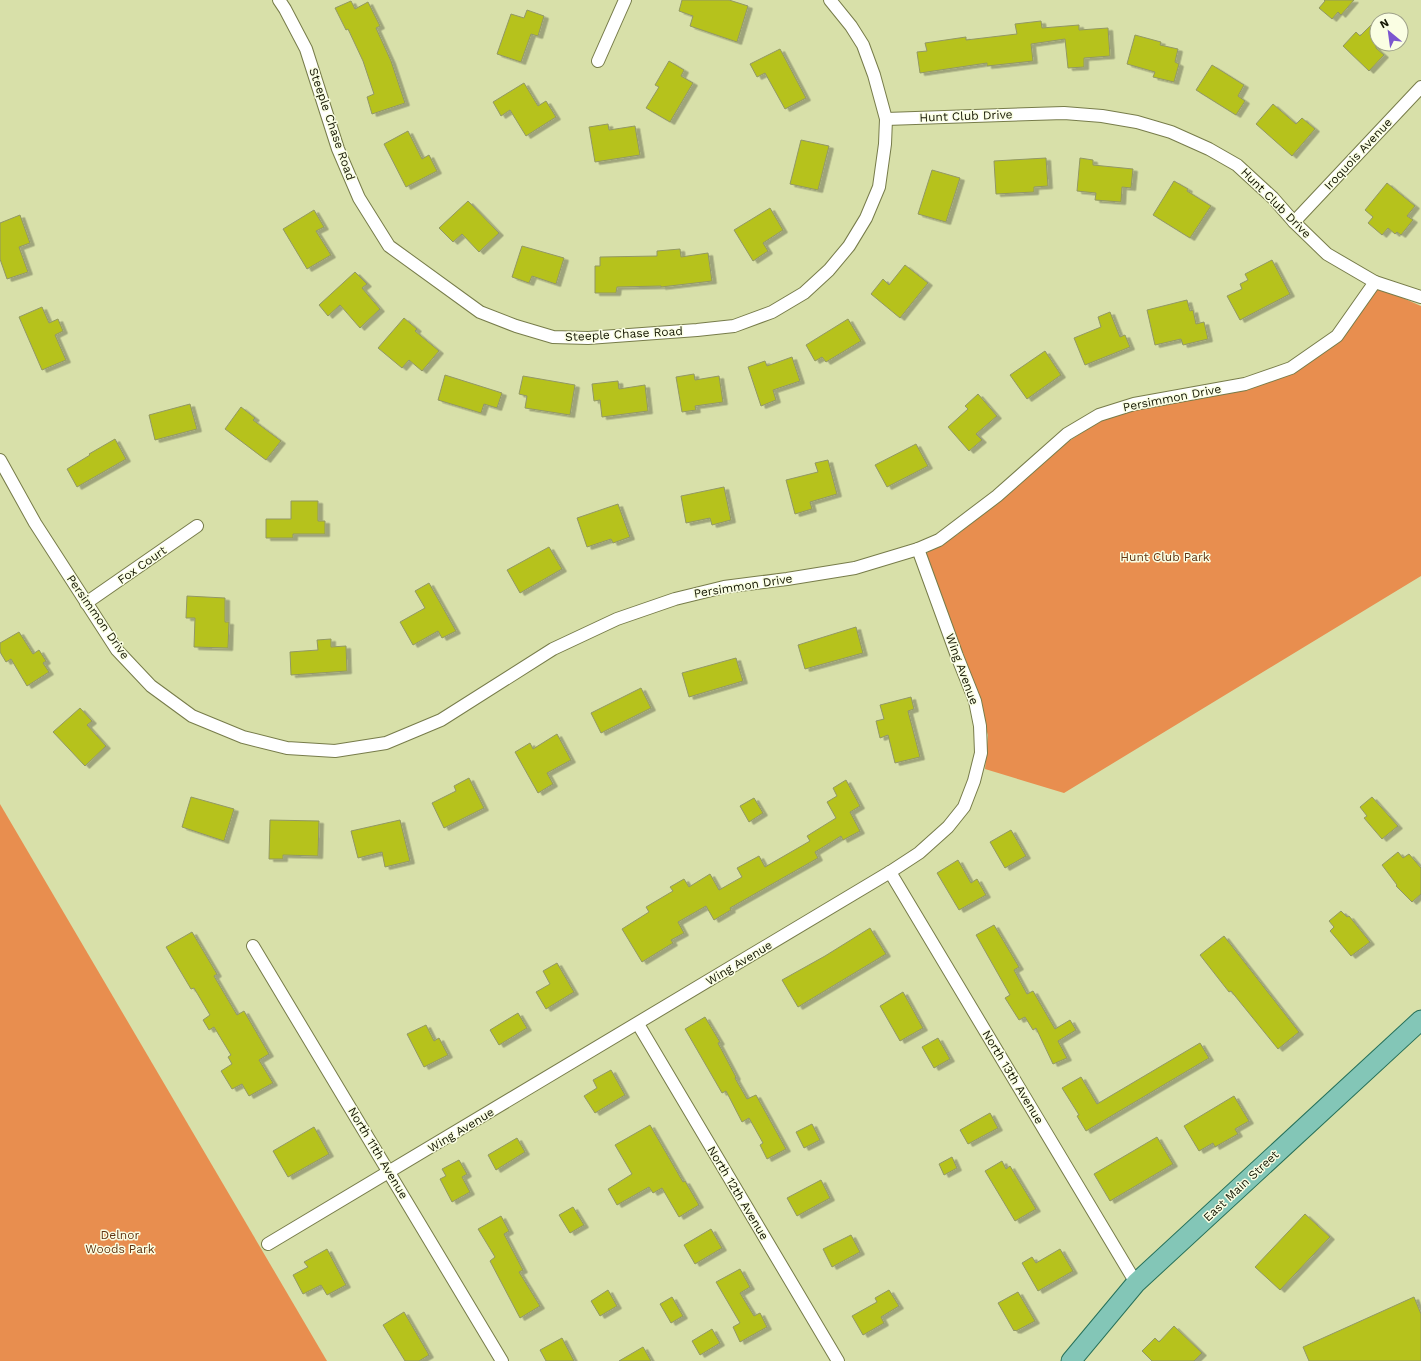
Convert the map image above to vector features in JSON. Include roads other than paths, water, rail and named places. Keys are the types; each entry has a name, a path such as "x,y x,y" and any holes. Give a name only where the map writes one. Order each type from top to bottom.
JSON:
{"main road":[{"name":"East Main Street","path":"1071,1361 1136,1283 1421,1020"}],"street":[{"name":"Steeple Chase Road","path":"279,0 306,49 338,149 359,198 389,246 480,312 516,326 553,337 588,338 734,326 772,312 804,293 829,270 844,252 866,218 879,187 885,144 886,119 874,75 863,45 851,26 830,0"},
{"path":"598,61 625,0"},
{"name":"Iroquois Avenue","path":"1294,222 1421,87"},
{"name":"Hunt Club Drive","path":"886,119 1064,113 1102,116 1137,122 1171,132 1209,149 1237,165 1273,198 1294,222 1328,254 1375,282 1421,297"},
{"name":"Persimmon Drive","path":"0,460 35,523 117,650 151,686 192,716 244,737 287,748 336,751 386,744 441,720 552,649 624,616 675,599 717,589 855,568 939,540 997,496 1067,434 1099,415 1134,404 1245,384 1291,368 1337,336 1375,282"},
{"name":"Fox Court","path":"86,603 197,526"},
{"name":"Wing Avenue","path":"268,1244 890,872 919,853 948,827 964,807 974,781 981,753 980,726 975,701 918,548"},
{"name":"North 13th Avenue","path":"890,872 1136,1283"},
{"name":"North 11th Avenue","path":"253,946 502,1361"},
{"name":"North 12th Avenue","path":"638,1024 838,1361"}],"park label":[{"name":"Hunt Club Park","path":"1165,557"},
{"name":"Delnor Woods Park","path":"120,1242"}]}
